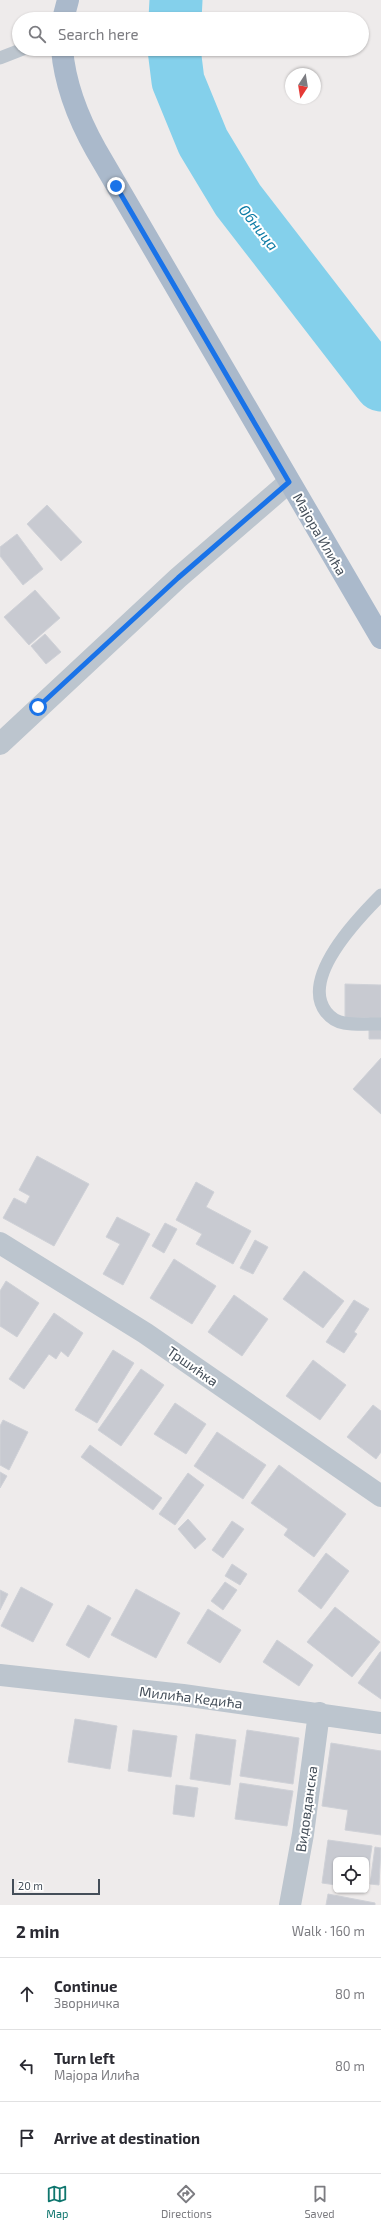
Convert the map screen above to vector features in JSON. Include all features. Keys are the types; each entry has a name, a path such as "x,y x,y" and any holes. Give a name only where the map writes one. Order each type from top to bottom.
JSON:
{"main road":[{"path":"65,12 68,0"},
{"name":"Мајора Илића","path":"63,56 68,88 80,120 381,638"}],"street":[{"path":"0,744 178,578 289,482"},
{"name":"Тршићка","path":"0,1243 145,1333 381,1496"},
{"name":"Милића Кедића","path":"0,1675 319,1713 381,1723"},
{"name":"Видовданска","path":"290,1905 303,1834 319,1713"}],"lane":[{"path":"0,58 12,53"},
{"path":"381,895 330,956 324,971 318,994 323,1007 330,1017 343,1023 381,1024"}],"building":[{"path":"47,505 82,542 61,561 27,524"},
{"path":"17,534 43,569 23,585 0,556 0,547"},
{"path":"35,590 60,618 29,645 4,617"},
{"path":"45,634 61,652 46,664 31,646"},
{"path":"345,984 381,985 381,1039 369,1039 369,1018 345,1018"},
{"path":"381,1058 381,1114 353,1089"},
{"path":"37,1156 89,1184 54,1246 3,1218 14,1198 26,1204 30,1196 19,1190"},
{"path":"196,1182 214,1192 206,1207 251,1231 233,1264 196,1244 202,1234 176,1220"},
{"path":"117,1217 150,1234 123,1285 103,1274 120,1244 106,1237"},
{"path":"165,1223 177,1229 164,1253 152,1246"},
{"path":"255,1240 268,1247 253,1274 240,1268"},
{"path":"174,1259 216,1286 192,1324 150,1298"},
{"path":"304,1271 344,1301 323,1328 283,1299"},
{"path":"6,1281 39,1303 17,1337 0,1326 0,1291"},
{"path":"234,1295 268,1319 242,1356 208,1332"},
{"path":"354,1300 369,1309 354,1332 357,1334 344,1353 326,1342"},
{"path":"54,1313 83,1333 68,1357 61,1351 56,1359 49,1354 24,1389 9,1379"},
{"path":"113,1350 134,1363 97,1423 75,1410"},
{"path":"313,1360 346,1385 320,1420 286,1396"},
{"path":"141,1369 164,1385 121,1446 98,1430"},
{"path":"175,1403 206,1424 186,1454 154,1434"},
{"path":"373,1405 381,1411 381,1452 376,1459 347,1437"},
{"path":"3,1420 28,1432 9,1470 0,1465 0,1426"},
{"path":"217,1432 266,1465 243,1499 194,1466"},
{"path":"90,1445 162,1498 153,1510 81,1457"},
{"path":"279,1465 346,1514 314,1557 284,1535 288,1529 251,1503"},
{"path":"0,1472 7,1476 0,1488"},
{"path":"188,1473 204,1485 175,1525 159,1514"},
{"path":"188,1519 206,1539 195,1549 178,1529"},
{"path":"232,1521 244,1529 223,1558 212,1550"},
{"path":"326,1553 349,1571 321,1609 298,1591"},
{"path":"232,1564 247,1574 240,1585 225,1576"},
{"path":"225,1582 237,1590 223,1610 211,1601"},
{"path":"21,1587 53,1604 33,1642 1,1626"},
{"path":"136,1589 180,1613 156,1658 111,1635"},
{"path":"0,1590 8,1594 0,1610"},
{"path":"88,1605 111,1618 89,1658 66,1645"},
{"path":"335,1607 380,1642 352,1677 307,1642"},
{"path":"208,1609 241,1630 220,1663 187,1643"},
{"path":"277,1640 313,1665 299,1686 263,1662"},
{"path":"381,1652 381,1699 358,1683"},
{"path":"75,1719 117,1726 110,1769 68,1762"},
{"path":"133,1730 177,1736 171,1777 128,1771"},
{"path":"247,1730 299,1738 293,1784 240,1776"},
{"path":"196,1734 236,1740 230,1785 190,1779"},
{"path":"331,1743 381,1751 381,1835 345,1830 348,1810 322,1806"},
{"path":"240,1783 293,1791 287,1826 235,1819"},
{"path":"176,1785 198,1788 194,1817 173,1814"},
{"path":"328,1840 372,1846 369,1866 369,1857 333,1857 333,1885 322,1883"},
{"path":"375,1847 381,1848 379,1885 370,1884"},
{"path":"328,1894 375,1903 375,1905 326,1905"}],"waterway":[{"name":"Обница","path":"175,12 176,0"},
{"name":"Обница","path":"175,56 178,81 203,142 238,200 381,385"}],"route":[{"path":"38,707 178,578 289,482 116,186"}]}
